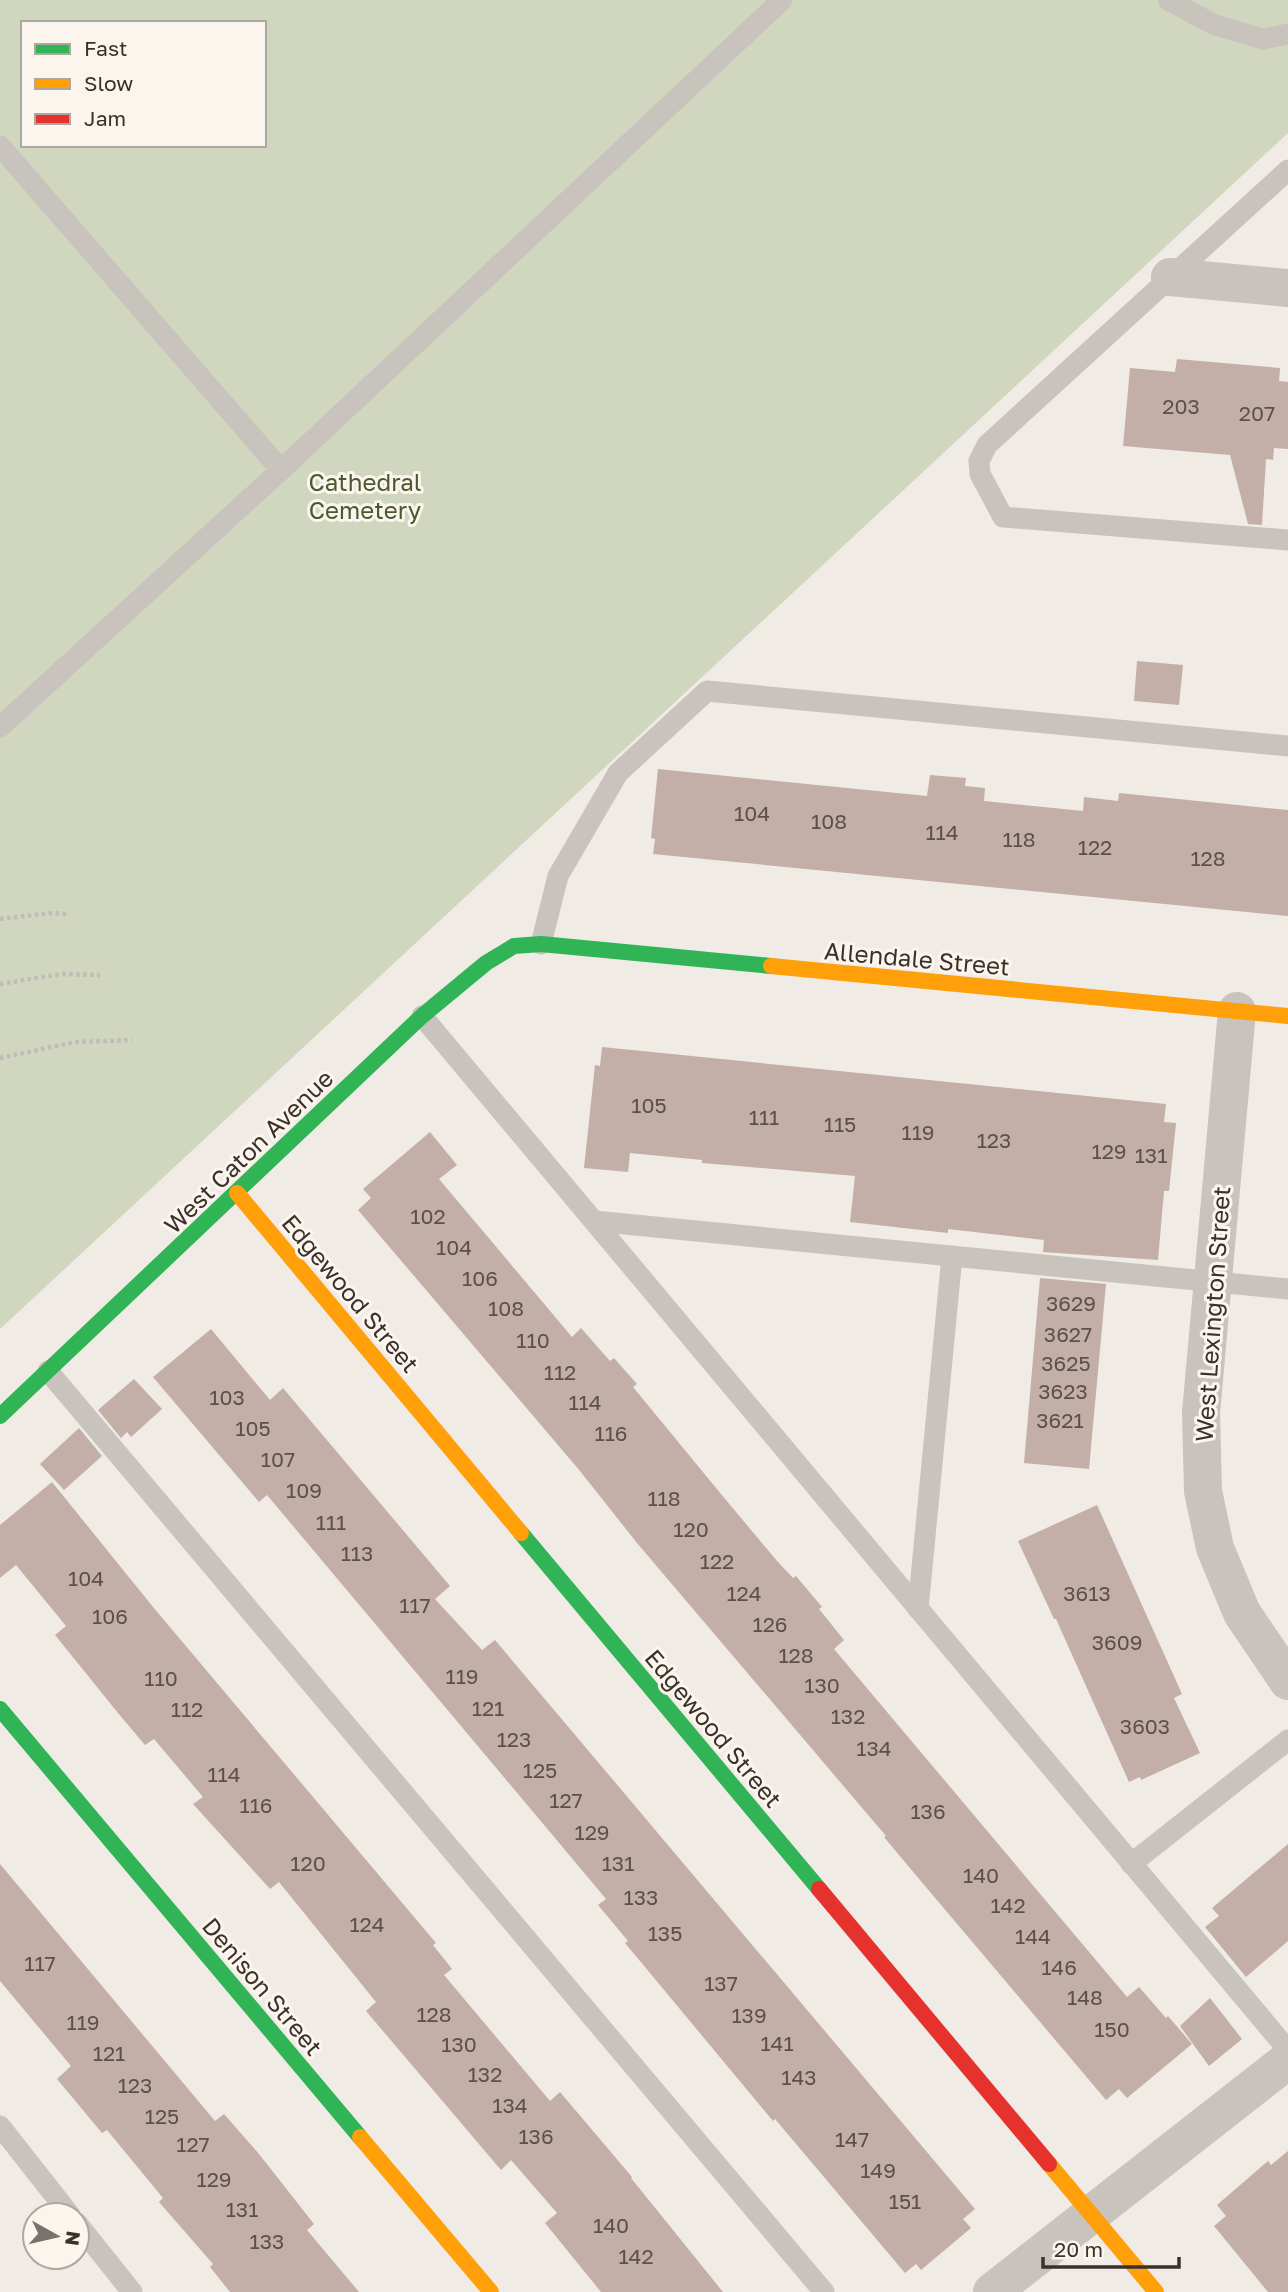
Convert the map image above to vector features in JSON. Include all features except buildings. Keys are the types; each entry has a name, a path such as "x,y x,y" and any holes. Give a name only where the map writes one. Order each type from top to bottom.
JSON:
{"street":[{"path":"1170,277 1288,288"},
{"name":"Allendale Street","path":"541,944 1288,1016"},
{"name":"West Caton Avenue","path":"0,1416 422,1016 486,963 514,946 541,944"},
{"name":"West Lexington Street","path":"1237,1011 1201,1413 1203,1492 1215,1548 1242,1613 1288,1681"},
{"name":"Edgewood Street","path":"237,1193 1156,2292"},
{"name":"Denison Street","path":"0,1709 491,2292"},
{"path":"992,2292 1288,2060"}],"lane":[{"path":"0,727 281,470 782,0"},
{"path":"1168,0 1215,25 1263,38 1288,34"},
{"path":"0,146 281,470"},
{"path":"1288,170 987,445 979,461 980,474 1003,517 1288,540"},
{"path":"541,944 558,876 618,773 707,691 1288,746"},
{"path":"422,1016 1288,2050"},
{"path":"594,1221 1288,1289"},
{"path":"918,1609 952,1256"},
{"path":"48,1371 824,2292"},
{"path":"1131,1864 1288,1740"},
{"path":"0,2126 60,2201"},
{"path":"91,2241 132,2292"}],"path":[{"path":"0,919 52,913 69,914"},
{"path":"0,984 61,974 100,975"},
{"path":"0,1058 75,1042 132,1040"}],"green space":[{"name":"Cathedral Cemetery","path":"0,0 1288,0 1288,133 0,1329"}],"traffic: fast":[{"path":"0,1416 422,1016 486,963 514,946 541,944 771,966"},
{"path":"521,1533 819,1889"},
{"path":"0,1709 360,2137"}],"traffic: slow":[{"path":"771,966 1288,1016"},
{"path":"237,1193 521,1533"},
{"path":"360,2137 491,2292"},
{"path":"1049,2164 1156,2292"}],"traffic: jam":[{"path":"819,1889 1049,2164"}]}
